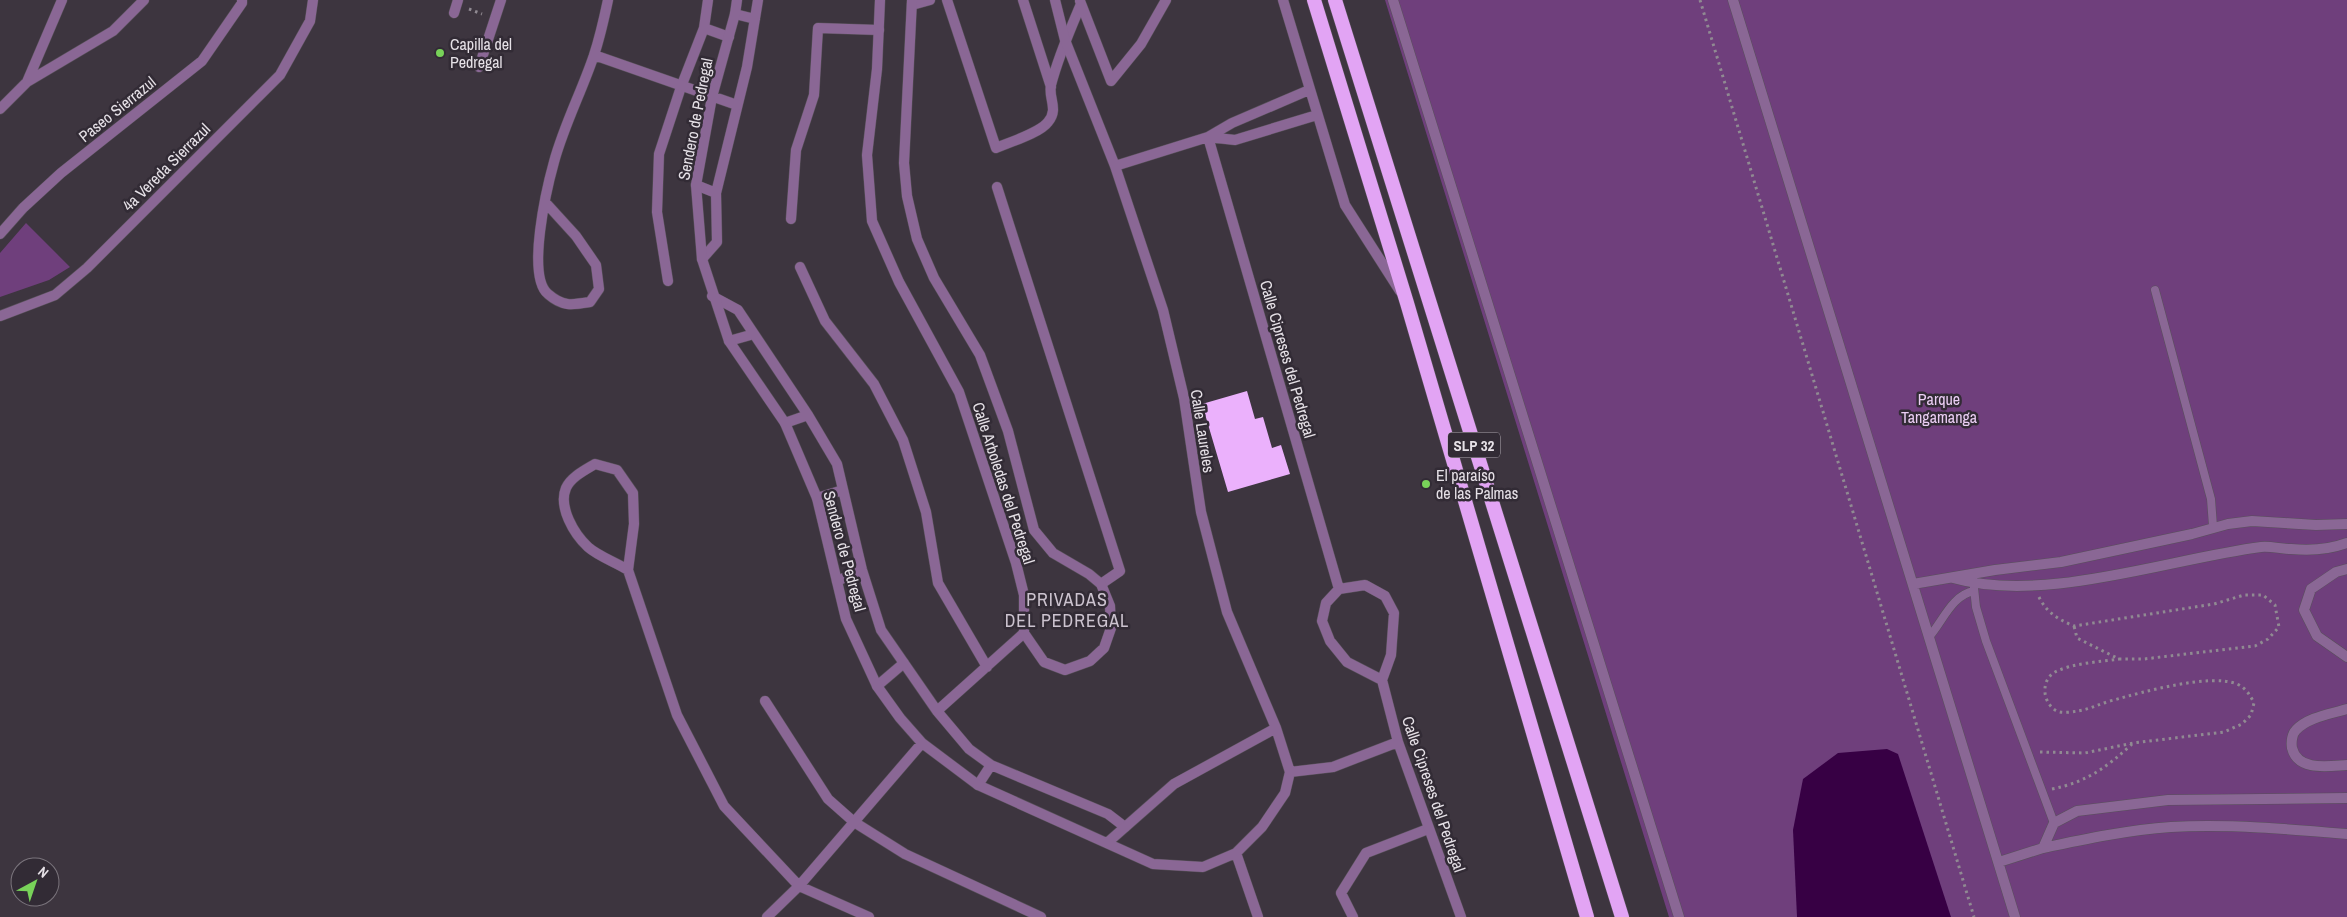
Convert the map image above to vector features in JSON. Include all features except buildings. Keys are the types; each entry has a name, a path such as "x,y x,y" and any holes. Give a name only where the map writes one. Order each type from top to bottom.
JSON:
{"highway":[{"name":"SLP 32","path":"1314,0 1408,304 1587,917"},
{"name":"SLP 32","path":"1335,0 1622,917"}],"street":[{"path":"27,82 62,0"},
{"path":"0,109 27,82 113,31 144,0"},
{"name":"Paseo Sierrazul","path":"0,234 23,208 62,173 202,61 242,3 242,0"},
{"name":"4a Vereda Sierrazul","path":"0,316 55,295 87,268 280,75 310,21 312,0"},
{"path":"478,67 500,0"},
{"path":"545,202 576,236 596,264 599,289 590,302 568,306 546,294 538,274 538,244 545,202 554,160 594,55 608,0"},
{"path":"668,281 656,212 659,154 681,87 704,28 708,0"},
{"name":"Sendero de Pedregal","path":"737,0 735,14 712,97 696,185 702,259 712,296 729,341 785,424 817,498 846,619 877,686 900,718 922,743 978,785 1153,864 1203,867 1236,853"},
{"path":"702,259 717,242 716,194 747,67 758,0"},
{"name":"Calle Arboledas del Pedregal","path":"880,0 877,69 867,155 872,221 900,282 959,392 1016,563 1024,595 1024,633"},
{"path":"912,3 930,0"},
{"path":"946,0 996,148 1036,130 1050,121 1054,108 1051,87 1023,0"},
{"name":"Calle Laureles","path":"1055,0 1065,40 1115,166 1164,310 1184,398 1200,512 1227,612 1276,728 1290,772"},
{"path":"1080,2 1111,81 1141,44 1166,0"},
{"path":"1283,0 1345,205 1408,304"},
{"path":"1393,0 1679,917"},
{"path":"1732,0 2016,917"},
{"path":"1051,87 1065,40 1080,2"},
{"name":"Calle Arboledas del Pedregal","path":"912,3 904,162 907,196 917,239 934,278 980,355 1008,431 1034,530 1053,553 1089,574 1101,584"},
{"path":"735,14 755,19"},
{"path":"704,28 728,37"},
{"path":"791,219 796,150 814,95 818,28 879,30"},
{"path":"594,55 737,105"},
{"path":"1115,166 1208,137 1232,122 1309,90"},
{"path":"1208,137 1235,140 1317,114"},
{"name":"Calle Cipreses del Pedregal","path":"1208,137 1339,589"},
{"path":"696,185 716,194"},
{"path":"938,711 1024,633 1044,662 1065,670 1090,661 1104,648 1111,628 1110,606 1101,584 1120,571 997,187"},
{"path":"800,267 825,321 874,384 903,440 926,512 938,583 987,666"},
{"path":"712,296 738,310 808,415 837,464 862,570 881,630 938,711 969,749 991,765 1108,814 1125,827"},
{"path":"729,341 754,334"},
{"path":"785,424 808,415"},
{"path":"628,570 588,547 571,526 564,507 566,488 580,472 595,464 617,470 633,493 634,524 628,570 677,715 724,806 798,886 870,917"},
{"path":"817,498 843,490"},
{"path":"1973,583 2192,534 2213,526 2252,520 2316,525 2347,524"},
{"path":"1913,584 1951,578 1973,583 2033,585 2069,583 2264,546 2324,550 2347,543"},
{"path":"2347,569 2336,572 2311,589 2304,610 2317,636 2347,657"},
{"path":"837,581 862,570"},
{"path":"1365,585 1385,596 1394,613 1391,655 1382,680 1347,662 1330,641 1322,621 1326,603 1339,589 1365,585"},
{"path":"877,686 904,663"},
{"name":"Calle Cipreses del Pedregal","path":"1382,680 1398,742 1460,917"},
{"path":"765,701 828,799 854,822 905,854 1041,917"},
{"path":"2347,709 2305,723 2294,731 2291,742 2294,754 2302,762 2316,766 2347,765"},
{"path":"1107,843 1174,784 1276,728"},
{"path":"1258,917 1236,853 1262,828 1284,792 1290,772 1333,767 1398,742"},
{"path":"767,917 798,886 922,743"},
{"path":"978,785 991,765"},
{"path":"2043,848 2054,823 2077,811 2168,800 2347,798"},
{"path":"1999,862 2043,848 2122,832 2172,827 2224,827 2347,834"},
{"path":"1353,917 1341,893 1366,853 1428,829"}],"lane":[{"path":"2155,290 2211,499 2213,526"},
{"path":"1929,637 1957,600 1973,583"},
{"path":"1973,583 1986,641 2054,823"}],"path":[{"path":"1700,0 1974,917"},
{"path":"456,6 495,18"},
{"path":"2027,748 2039,752 2062,754 2085,753 2133,744 2224,732 2242,724 2252,715 2254,703 2248,692 2237,684 2221,680 2196,682 2113,700 2088,710 2068,712 2056,711 2048,702 2044,691 2047,680 2055,672 2072,667 2119,659 2144,659 2255,646 2268,639 2279,627 2275,605 2263,595 2244,595 2214,604 2074,626 2058,619 2043,605 2033,585"},
{"path":"2074,626 2077,638 2119,659"},
{"path":"2043,790 2064,786 2098,774 2133,744"}],"green space":[{"name":"Parque Tangamanga","path":"1385,0 2347,0 2347,917 1669,917"},
{"path":"26,223 70,267 49,280 0,297 0,253"}],"shaded area":[{"path":"1887,749 1898,754 1951,917 1797,917 1793,830 1803,779 1838,753"}],"place":[{"name":"Capilla del Pedregal","path":"440,53"},
{"name":"El paraíso de las Palmas","path":"1426,484"}],"district":[{"name":"PRIVADAS DEL PEDREGAL","path":"1067,609"}]}
